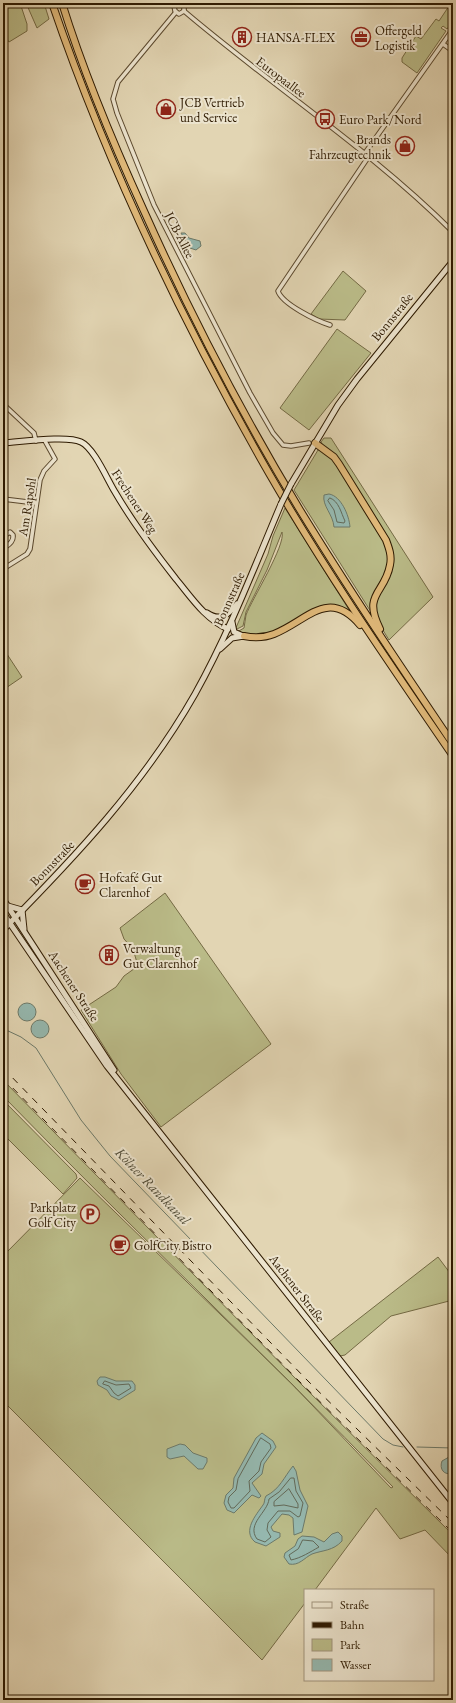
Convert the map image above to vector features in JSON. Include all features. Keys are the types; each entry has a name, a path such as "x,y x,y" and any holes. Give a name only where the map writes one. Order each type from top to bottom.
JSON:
{"highway":[{"path":"52,3 110,153 181,309 210,366 271,476 374,641 453,756"},
{"path":"62,3 124,168 161,249 205,339 245,415 285,485 331,560 453,744"},
{"path":"312,443 334,457 386,540 391,552 391,564 376,594 373,605 375,620 386,644"},
{"path":"244,636 259,637 270,635 316,609 333,607 351,615 374,641"}],"main road":[{"name":"Bonnstraße","path":"3,930 94,835 140,778 194,695 217,652 281,504 312,443 362,373 453,260"},
{"name":"Frechener Weg","path":"3,443 71,439 81,442 89,448 127,514 200,608 211,619 228,629"},
{"name":"Frechener Weg","path":"200,608 210,615 220,617 228,614 241,599"},
{"path":"232,620 234,632 244,636"},
{"path":"217,652 232,638 244,636"},
{"name":"Aachener Straße","path":"3,899 124,1086"},
{"path":"8,906 22,910 24,930"},
{"name":"Aachener Straße","path":"3,913 92,1045 453,1503"}],"street":[{"path":"175,4 174,9 179,14 184,11 185,8 183,3"},
{"path":"286,3 292,4"},
{"name":"Europaallee","path":"184,11 238,56 369,156 453,232"},
{"name":"JCB-Allee","path":"176,12 118,82 113,99 154,205 250,393 273,433 283,445 291,446 300,443 312,443"},
{"path":"365,153 453,29"},
{"path":"443,44 453,51"},
{"path":"330,325 316,320 282,297 278,291 369,156"},
{"path":"3,404 34,433 36,441"},
{"name":"Am Rapohl","path":"3,569 27,554 30,549 36,503 42,475 55,459 45,441"},
{"path":"3,499 36,503"}],"green space":[{"path":"3,3 20,3 27,24 27,31 9,42 3,33"},
{"path":"26,3 44,3 49,19 37,28"},
{"path":"451,3 453,3 453,21 447,29 443,26 441,28 446,31 417,73 402,62 402,58 416,36 421,39 436,19 439,21"},
{"path":"343,271 366,291 345,320 319,319 311,314"},
{"path":"337,329 371,353 309,430 280,408"},
{"path":"324,438 331,438 433,597 389,640 378,622 375,604 389,574 388,538 322,444 321,442"},
{"path":"318,450 321,450 334,461 384,538 389,553 386,571 374,593 371,612 294,490"},
{"path":"285,508 351,613 321,606 277,631 255,636 237,632 244,628 249,607 279,548 282,539 282,532 267,570 246,612 243,626 235,630 268,554 273,536"},
{"path":"3,648 22,677 3,690"},
{"path":"165,893 271,1044 161,1127 121,1074 81,1010 116,987 124,976 138,966 133,949 124,939 120,928"},
{"path":"3,1080 296,1379 453,1535 453,1559 425,1530 400,1539 376,1508 316,1589 304,1589 304,1604 262,1660 3,1401 3,1256 80,1178 278,1371 3,1096","holes":["298,1391 393,1487 391,1488"]},
{"path":"3,1100 76,1174 77,1178 63,1194 3,1134"},
{"path":"438,1257 453,1277 453,1300 391,1316 345,1355 340,1356 329,1342"}],"water":[{"path":"181,233 185,233 189,238 200,241 201,246 196,250 190,248"},
{"path":"329,494 341,502 348,517 350,527 334,527 324,499 324,495"},
{"path":"27,1003 33,1006 36,1012 33,1018 27,1021 21,1018 18,1012 21,1006"},
{"path":"40,1020 46,1023 49,1029 46,1035 40,1038 34,1035 31,1029 34,1023"},
{"path":"100,1377 105,1377 116,1381 132,1381 135,1385 135,1390 119,1400 111,1396 107,1390 98,1385 97,1381"},
{"path":"262,1433 273,1441 276,1447 264,1464 262,1474 252,1483 261,1496 259,1498 252,1495 234,1513 227,1510 224,1503 226,1495 233,1488 234,1478 256,1438"},
{"path":"180,1444 185,1445 193,1453 207,1458 207,1462 203,1469 198,1469 184,1456 170,1459 167,1457 167,1449"},
{"path":"449,1457 453,1459 453,1473 447,1474 443,1471 441,1464 442,1461"},
{"path":"293,1466 296,1471 300,1490 308,1506 302,1532 294,1535 293,1518 289,1515 282,1514 271,1527 273,1531 280,1533 280,1537 266,1546 255,1542 251,1538 250,1528 257,1513 264,1504 266,1496 275,1490"},
{"path":"338,1532 342,1536 342,1541 335,1547 312,1554 296,1564 289,1564 284,1557 285,1553 295,1546 298,1539 302,1536 314,1537 324,1542 332,1534"}],"waterway":[{"name":"Kölner Randkanal","path":"4,1029 21,1037 36,1048 81,1120 110,1156 383,1439 393,1445 403,1447"},
{"name":"Kölner Randkanal","path":"417,1447 453,1448"}],"railway":[{"path":"3,1068 308,1381 453,1523"},
{"path":"3,1078 296,1378 453,1533"}],"place":[{"name":"HANSA-FLEX","path":"242,37"},
{"name":"Offergeld Logistik","path":"361,37"},
{"name":"JCB Vertrieb und Service","path":"166,109"},
{"name":"Euro Park/Nord","path":"325,119"},
{"name":"Brands Fahrzeugtechnik","path":"405,146"},
{"name":"Hofcafé Gut Clarenhof","path":"85,884"},
{"name":"Verwaltung Gut Clarenhof","path":"109,955"},
{"name":"Parkplatz Golf City","path":"90,1214"},
{"name":"GolfCity Bistro","path":"120,1245"}]}
